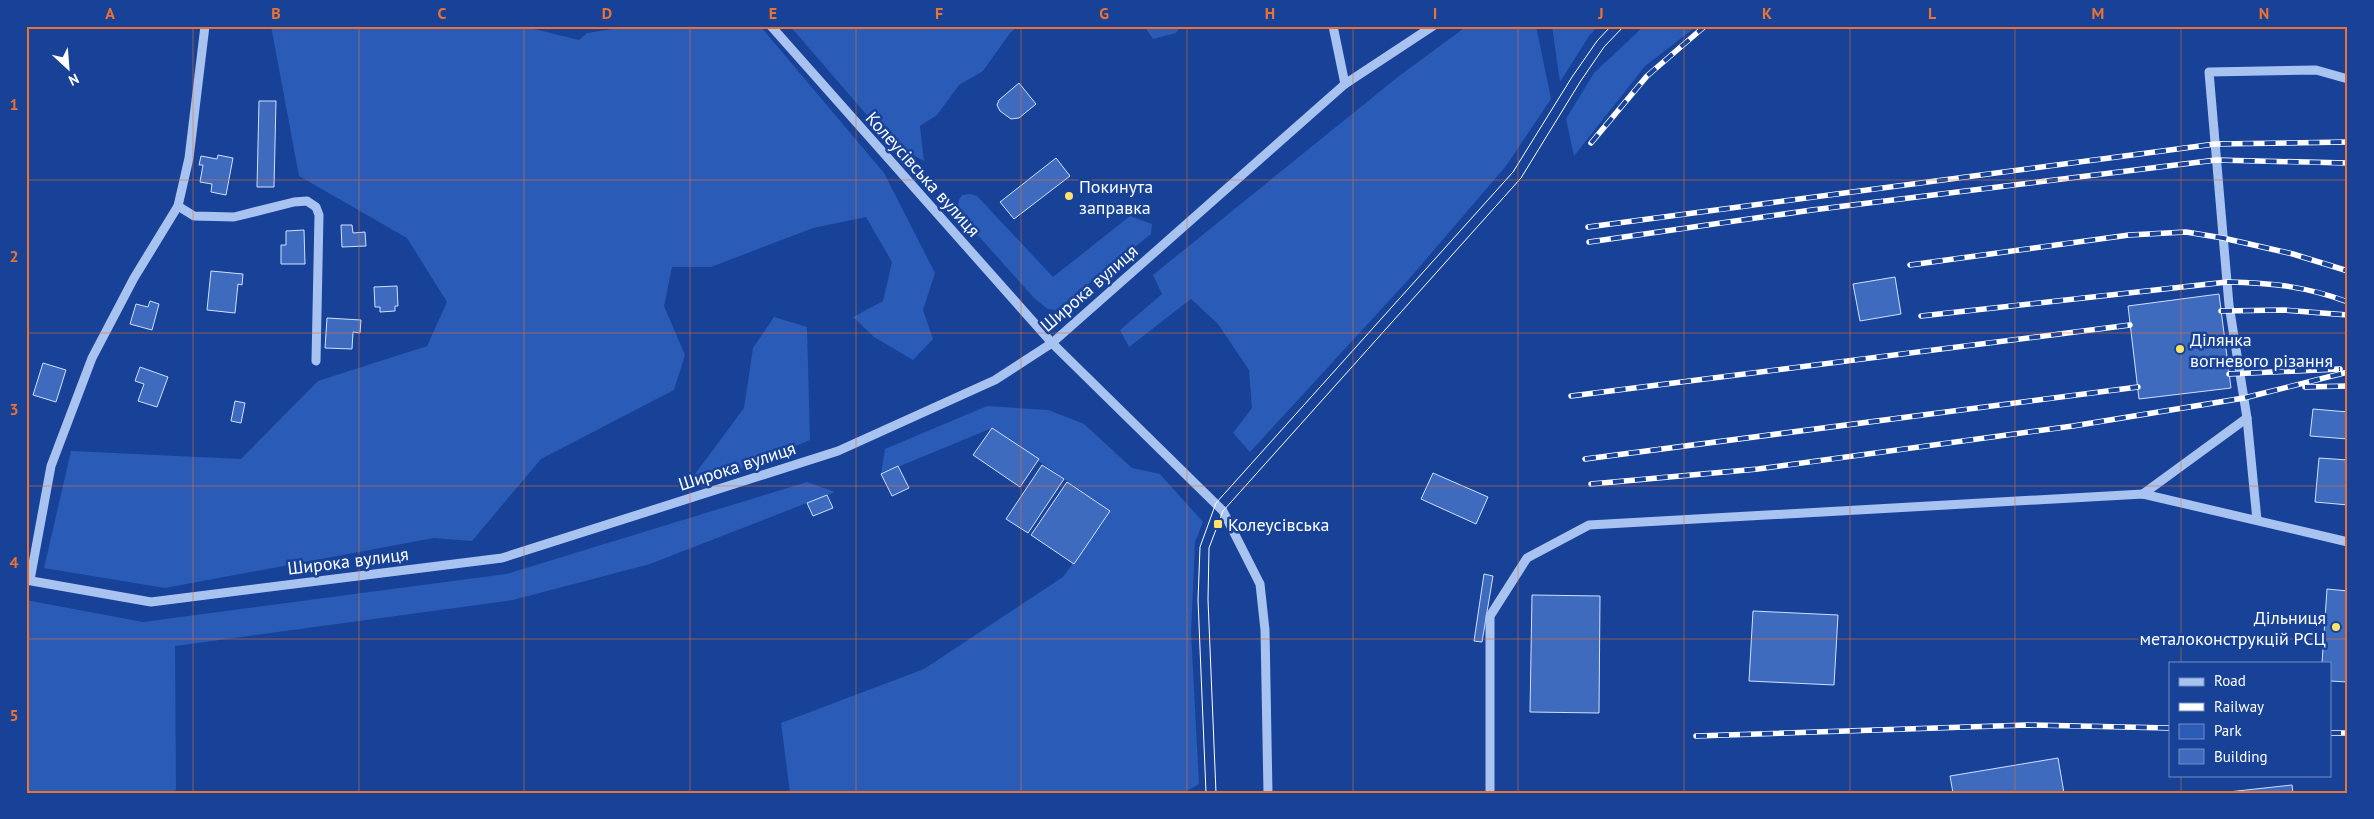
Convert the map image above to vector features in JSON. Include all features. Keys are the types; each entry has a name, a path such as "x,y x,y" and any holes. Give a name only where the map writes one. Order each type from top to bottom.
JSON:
{"street":[{"path":"28,580 51,466 92,358 134,278 178,206 189,158 205,26"},
{"name":"Колеусівська вулиця","path":"771,26 1052,343 1223,511 1260,584 1265,630 1268,793"},
{"path":"1333,26 1345,84"},
{"name":"Широка вулиця","path":"28,580 151,602 502,558 838,451 995,380 1052,343 1345,84 1433,26"},
{"path":"2257,520 2246,418 2229,306 2209,72 2316,70 2348,79"},
{"path":"178,206 194,216 234,217 294,202 306,201 316,206 319,215 316,361"},
{"path":"2143,494 2246,418"},
{"path":"1490,793 1490,616 1526,558 1589,525 2143,494 2348,542"}],"green space":[{"path":"271,26 532,26 534,29 579,40 587,33 631,26 760,26 884,173 935,273 923,310 933,339 913,360 874,337 853,317 883,301 892,262 866,217 813,228 711,267 672,267 664,306 685,355 674,390 541,459 472,541 434,538 165,588 44,568 71,451 241,459 318,381 427,346 447,302 407,238 299,176"},
{"path":"790,26 1019,26 1010,33 983,71 959,85 937,115 920,126 924,161 890,142"},
{"path":"1144,26 1181,26 1176,33 1153,39"},
{"path":"1467,26 1536,26 1551,99 1506,166 1409,279 1250,452 1233,433 1252,408 1249,370 1218,324 1191,299 1129,347 1120,330 1162,294 1153,275 1399,76"},
{"path":"1552,26 1598,26 1589,36 1560,82"},
{"path":"1644,26 1697,26 1645,66 1574,156 1566,119 1594,73"},
{"path":"970,194 977,196 1053,277 1130,216 1152,224 1151,234 1056,310 1048,309 1035,299 957,212 962,195"},
{"path":"774,317 807,327 810,440 681,493 744,408 753,348"},
{"path":"987,406 1048,410 1084,424 1132,468 1160,474 1203,522 1195,542 1191,632 1199,784 1183,793 790,793 781,723 924,669 1063,577 1110,511 992,428 881,474 885,449"},
{"path":"807,482 835,492 650,564 513,600 175,646 176,790 171,793 26,793 26,600 143,622 506,574"}],"building":[{"path":"1019,83 1036,104 1019,118 1011,119 1000,111 997,105 999,100"},
{"path":"259,101 276,101 274,187 257,187"},
{"path":"218,155 233,158 226,195 211,192 212,184 200,182 203,165 199,165 201,156 217,159"},
{"path":"1056,158 1070,176 1014,219 1000,202"},
{"path":"341,225 352,225 353,233 365,232 366,246 342,247"},
{"path":"304,230 305,264 281,264 281,245 286,245 286,231"},
{"path":"211,271 243,274 242,285 238,284 235,313 207,310"},
{"path":"1895,277 1901,314 1860,321 1853,284"},
{"path":"397,286 398,306 395,306 395,311 380,312 380,307 375,307 374,287"},
{"name":"Ділянка вогневого різання","path":"2219,294 2231,388 2139,399 2128,306"},
{"path":"150,301 159,304 152,330 130,324 136,304 148,307"},
{"path":"327,318 361,320 360,333 353,332 352,349 325,348"},
{"path":"43,363 66,370 56,402 33,395"},
{"path":"140,367 168,377 157,407 138,401 144,384 135,381"},
{"path":"235,401 245,403 241,423 231,421"},
{"path":"2313,409 2348,412 2348,439 2310,436"},
{"path":"992,428 1039,459 1020,487 973,455"},
{"path":"2319,458 2348,460 2348,505 2315,502"},
{"path":"1042,465 1064,479 1028,533 1006,519"},
{"path":"898,466 909,488 892,496 881,474"},
{"path":"1433,473 1488,497 1476,524 1421,499"},
{"path":"1067,482 1110,511 1074,564 1031,535"},
{"path":"827,495 833,508 813,516 807,503"},
{"path":"1484,574 1493,576 1482,642 1474,641"},
{"name":"Дільниця металоконструкцій РСЦ","path":"2327,589 2348,591 2348,682 2332,681 2332,662 2322,662"},
{"path":"1532,595 1600,596 1599,713 1530,712"},
{"path":"1753,611 1838,615 1834,685 1749,681"},
{"path":"2058,758 2064,793 1953,793 1950,776"},
{"path":"2292,785 2293,793 2219,793"}],"tram line":[{"path":"1206,793 1198,600 1200,547 1216,503 1513,172 1572,77 1597,41 1611,26"},
{"path":"1216,793 1208,600 1209,548 1223,511 1521,178 1580,82 1604,47 1624,26"}],"railway":[{"path":"1591,143 1647,76 1705,26"},
{"path":"1588,227 2215,144 2348,142"},
{"path":"1589,242 1812,210 2216,160 2348,163"},
{"path":"1910,265 2129,235 2186,232 2223,238 2293,254 2348,271"},
{"path":"1921,316 2227,282 2288,286 2317,292 2348,302"},
{"path":"2221,311 2284,310 2348,315"},
{"path":"1571,396 2130,325"},
{"path":"2229,374 2340,369"},
{"path":"1591,484 1758,469 2073,426 2244,398 2348,372"},
{"path":"2305,387 2348,386"},
{"path":"1585,459 2138,387"},
{"path":"1696,736 2027,725 2169,728"},
{"path":"2332,733 2348,733"}],"place":[{"name":"Покинута заправка","path":"1069,196"},
{"name":"Ділянка вогневого різання","path":"2180,349"},
{"name":"Колеусівська","path":"1218,524"},
{"name":"Дільниця металоконструкцій РСЦ","path":"2336,627"}]}
